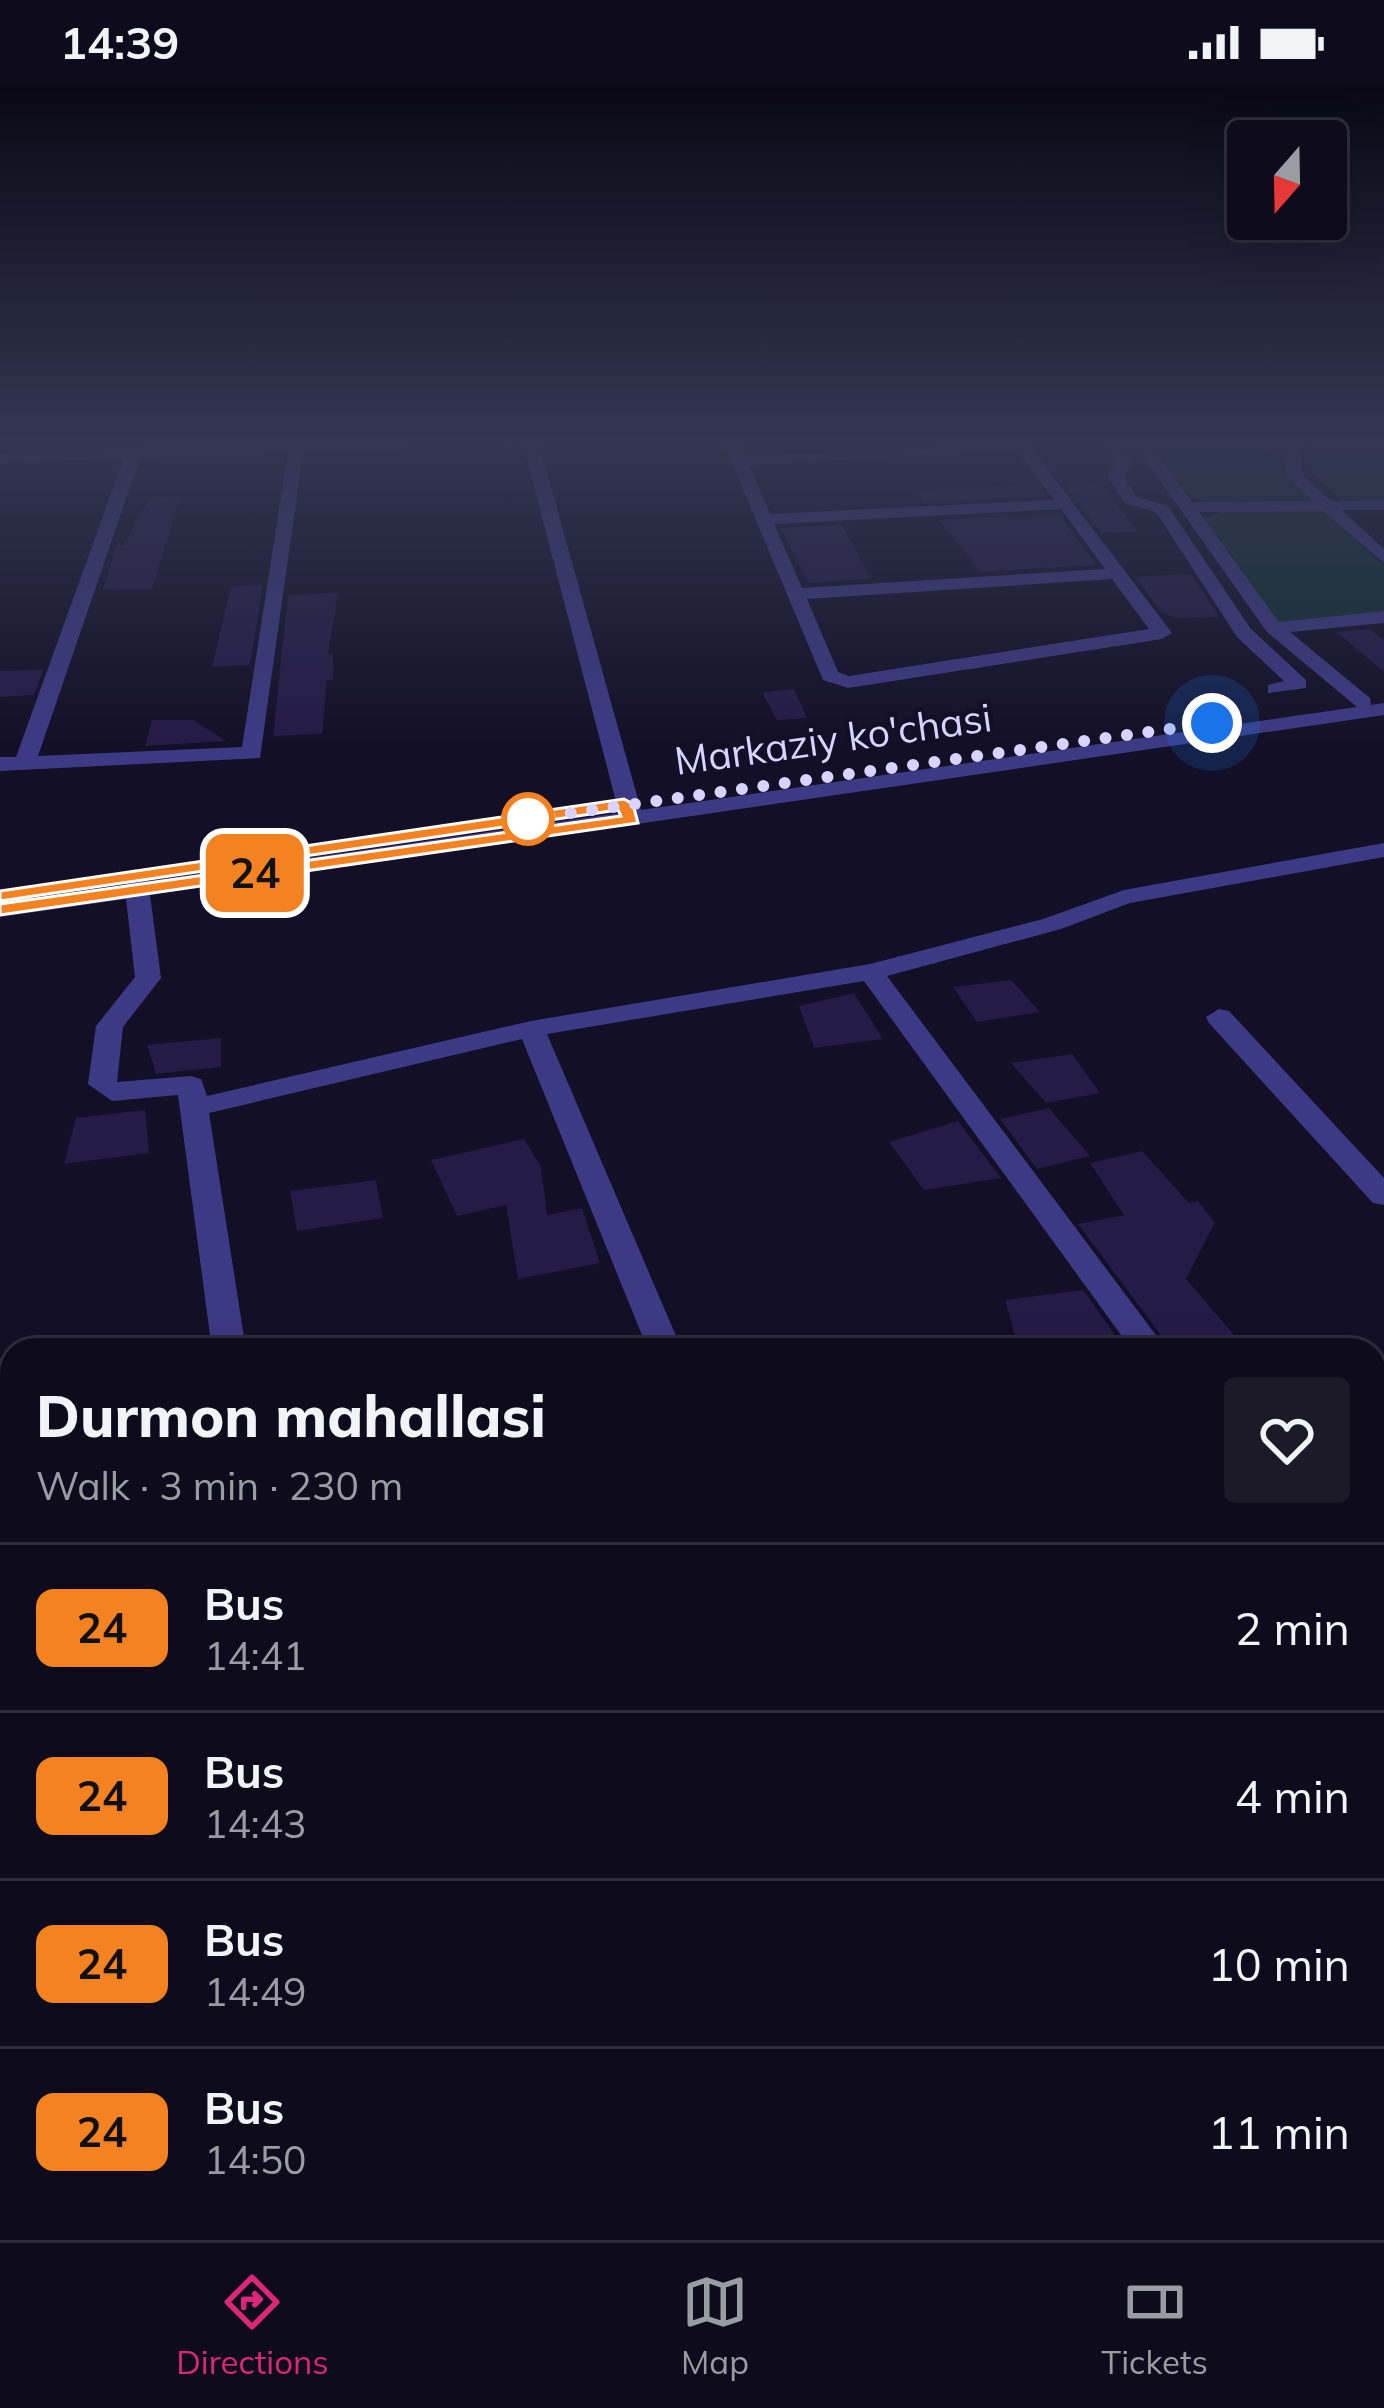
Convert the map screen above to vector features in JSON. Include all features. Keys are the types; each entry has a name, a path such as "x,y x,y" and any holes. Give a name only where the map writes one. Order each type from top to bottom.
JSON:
{"street":[{"path":"25,763 102,545"},
{"path":"0,764 252,753 282,545"},
{"path":"558,545 628,812"},
{"path":"776,545 830,676 868,680 1162,633 1098,545"},
{"path":"1186,545 1244,633 1299,685 1275,689"},
{"path":"1214,545 1274,628 1377,703"},
{"path":"798,594 1120,573"},
{"path":"1274,628 1384,617"},
{"name":"Markaziy ko'chasi","path":"0,910 136,884 1377,703"},
{"path":"191,1108 531,1029 871,972 1052,924 1124,897 1384,850"},
{"path":"136,884 148,978 110,1026 102,1084 112,1092 191,1084 227,1338"},
{"name":"Markaziy ko'chasi","path":"0,897 136,884"},
{"path":"871,972 1141,1338"},
{"path":"1219,1017 1384,1196"},
{"path":"531,1029 660,1338"}],"green space":[{"path":"1222,545 1361,545 1384,565 1384,613 1280,624"}],"building":[{"path":"116,545 165,545 152,589 103,590"},
{"path":"789,545 853,545 871,579 808,583"},
{"path":"959,545 1081,545 1096,565 981,572"},
{"path":"1191,574 1219,617 1176,618 1162,613 1135,577"},
{"path":"263,585 250,665 212,667 231,586"},
{"path":"338,593 328,654 333,654 333,680 327,680 322,734 273,736 288,595"},
{"path":"1370,629 1384,640 1384,672 1337,632"},
{"path":"43,670 34,695 0,697 0,671"},
{"path":"794,689 807,718 777,720 762,692"},
{"path":"152,720 193,720 226,741 145,746"},
{"path":"1011,980 1040,1012 977,1022 953,987"},
{"path":"854,993 883,1039 814,1048 799,1006"},
{"path":"221,1038 221,1067 156,1074 147,1045"},
{"path":"1072,1054 1100,1093 1046,1103 1011,1063"},
{"path":"1049,1108 1090,1156 1037,1169 1000,1119"},
{"path":"145,1110 149,1153 64,1164 76,1118"},
{"path":"958,1121 1001,1178 924,1190 889,1142"},
{"path":"524,1139 541,1167 547,1215 582,1208 600,1263 518,1279 506,1205 457,1216 431,1160"},
{"path":"1142,1151 1189,1203 1198,1201 1215,1222 1186,1279 1237,1338 1163,1338 1078,1224 1124,1215 1090,1163"},
{"path":"376,1180 383,1218 297,1231 290,1191"},
{"path":"1083,1290 1117,1338 1016,1338 1005,1300"}],"bus line":[{"name":"24","path":"0,897 624,804 632,820 0,910"}],"route":[{"path":"528,819 1212,723"}]}
